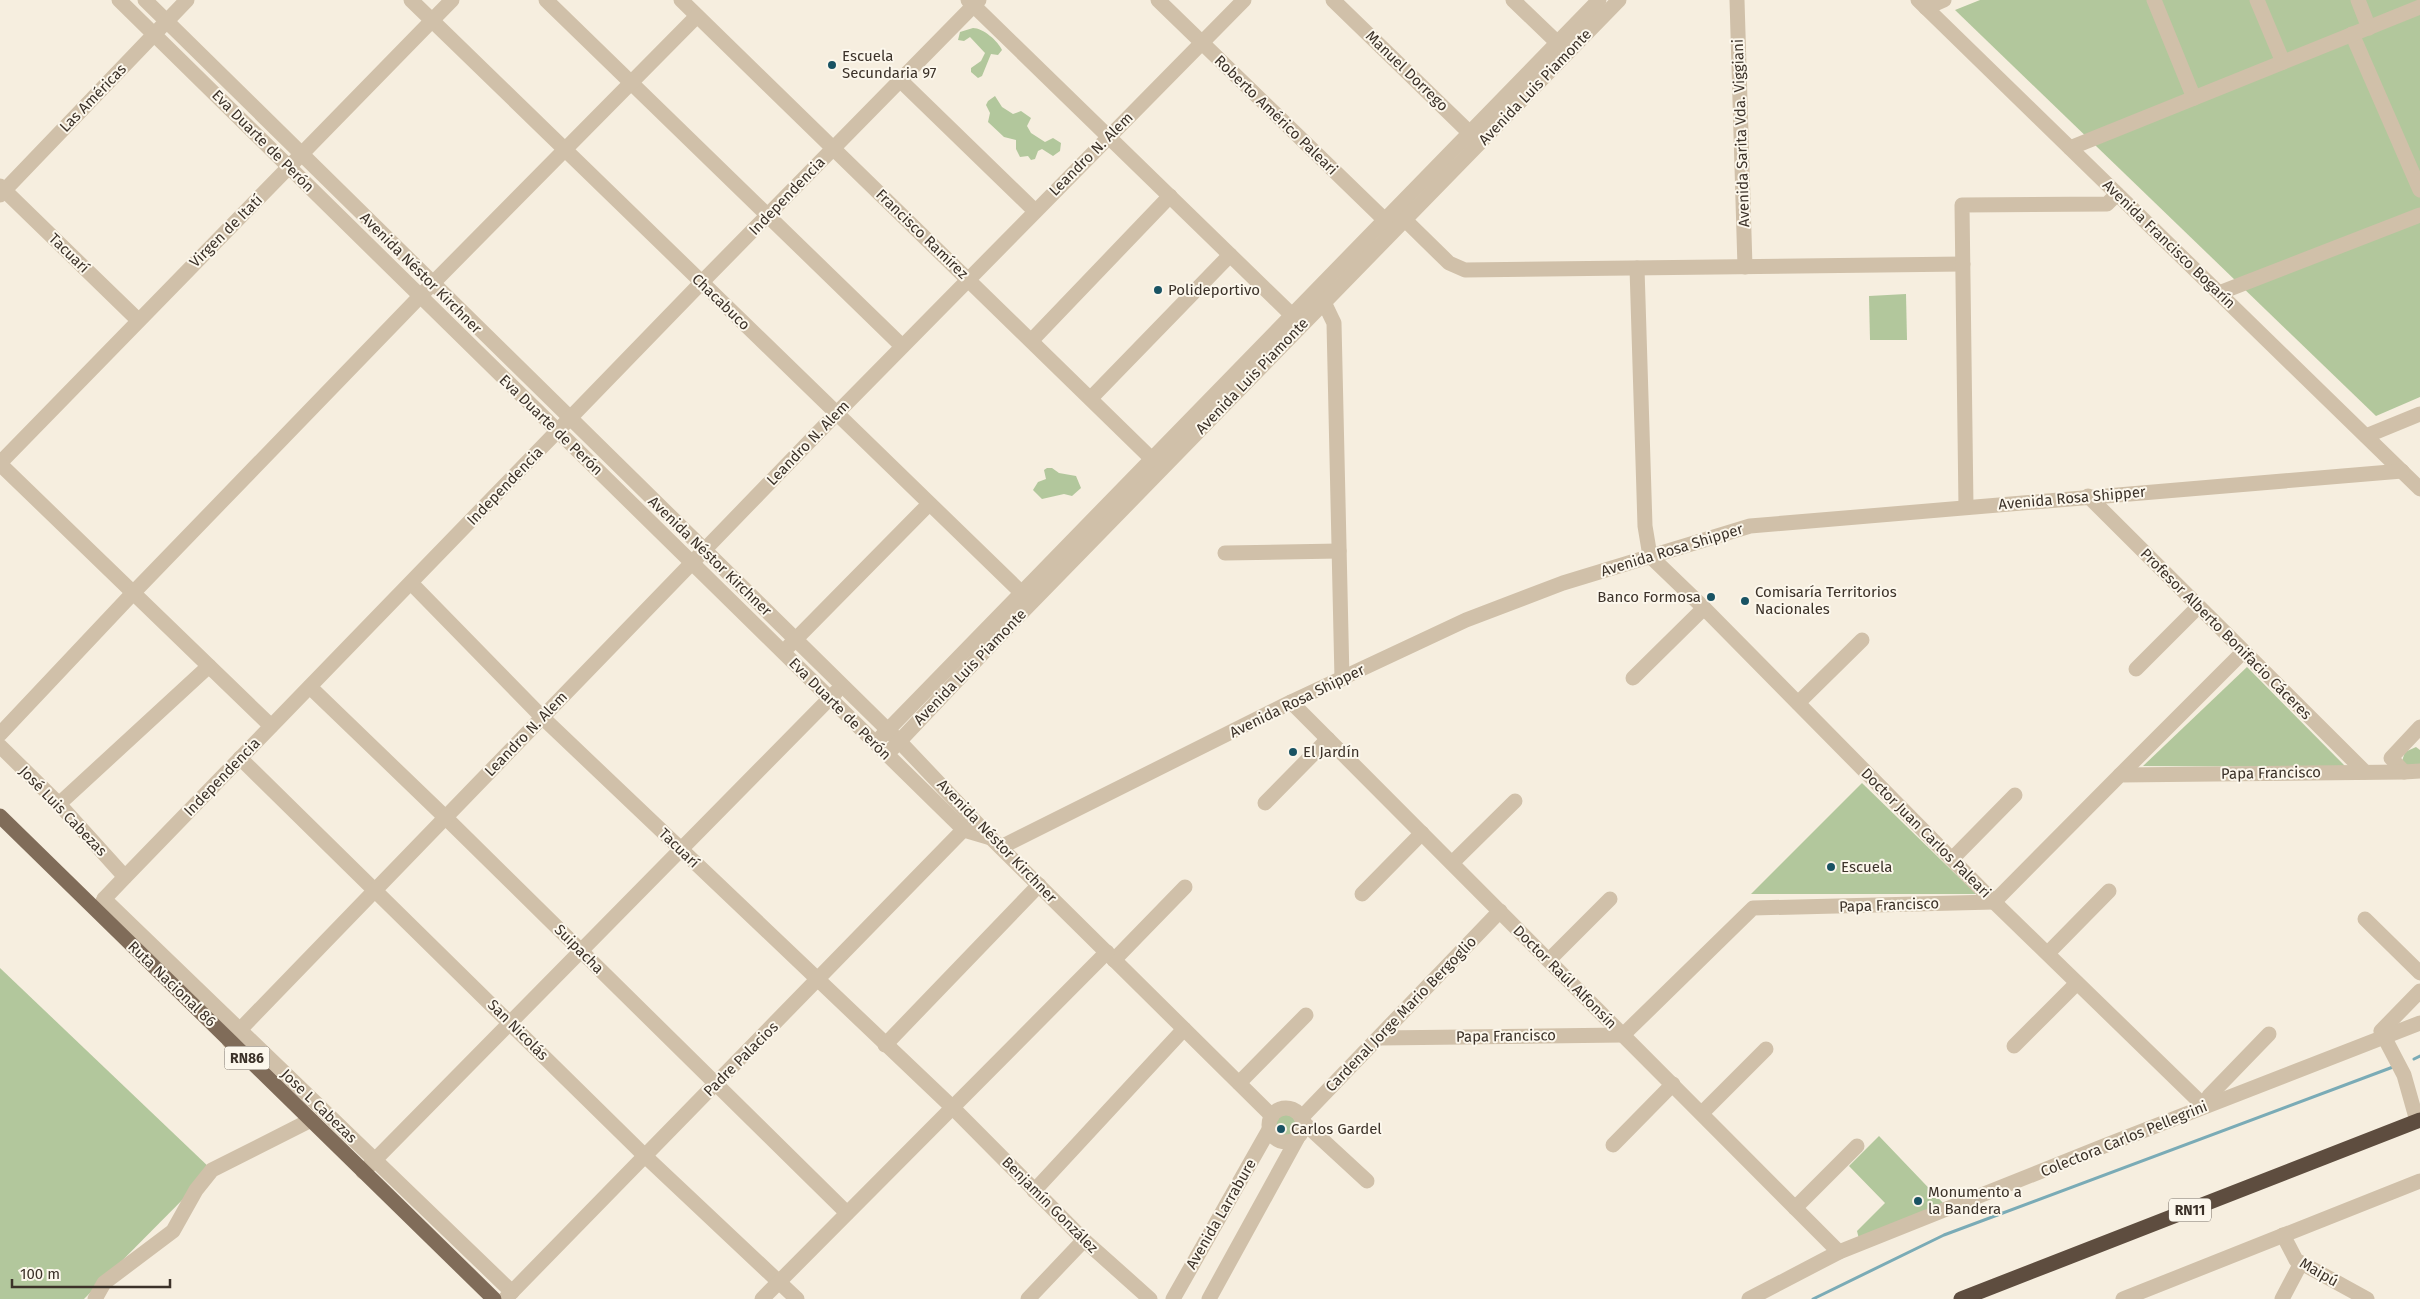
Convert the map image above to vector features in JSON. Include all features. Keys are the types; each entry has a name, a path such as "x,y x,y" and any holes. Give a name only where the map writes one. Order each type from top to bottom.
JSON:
{"highway":[{"name":"RN11","path":"1961,1299 2419,1121"}],"main road":[{"name":"Ruta Nacional 86","path":"0,816 101,905 229,1041 494,1299"}],"street":[{"name":"Eva Duarte de Perón","path":"119,0 964,830 996,843"},
{"name":"Avenida Néstor Kirchner","path":"145,0 432,284 899,740 975,818 996,843 1239,1083 1271,1122"},
{"name":"Las Américas","path":"2,190 187,0"},
{"name":"Chacabuco","path":"412,0 1026,598"},
{"name":"Virgen de Itatí","path":"0,463 452,0"},
{"path":"546,0 902,346"},
{"name":"Francisco Ramírez","path":"681,0 1157,463"},
{"name":"Roberto Américo Paleari","path":"1158,0 1395,220 1448,263 1465,270 1963,264"},
{"name":"Leandro N. Alem","path":"229,1041 374,889 902,346 1244,0"},
{"name":"Manuel Dorrego","path":"1333,0 1475,138"},
{"path":"1513,0 1562,48"},
{"name":"Avenida Luis Piamonte","path":"1562,48 1599,0"},
{"name":"Avenida Luis Piamonte","path":"1297,320 1325,302 1395,220 1562,48 1619,0"},
{"name":"Avenida Sarita Vda. Viggiani","path":"1737,0 1745,267"},
{"path":"1922,4 1944,0"},
{"path":"2154,0 2194,98"},
{"path":"2258,0 2283,62"},
{"path":"2358,0 2369,28"},
{"path":"974,2 1297,320"},
{"name":"Independencia","path":"101,905 125,877 240,758 974,2"},
{"name":"Avenida Francisco Bogarín","path":"1922,4 2420,488"},
{"path":"2070,148 2420,7"},
{"path":"0,734 133,592 420,296 632,84 697,16"},
{"path":"2352,34 2420,190"},
{"path":"900,80 1035,211"},
{"name":"Tacuarí","path":"2,190 138,320"},
{"path":"1966,507 1962,205 2107,204 2117,194"},
{"path":"1032,340 1170,196"},
{"path":"2219,293 2420,215"},
{"name":"Avenida Luis Piamonte","path":"881,749 899,740 1026,598 1297,320 1317,289 1395,220"},
{"path":"1092,398 1230,255"},
{"path":"1637,268 1645,526 1650,556"},
{"path":"1317,289 1334,323 1342,679"},
{"path":"2366,436 2420,414"},
{"path":"0,463 271,726"},
{"name":"Avenida Rosa Shipper","path":"996,843 1466,620 1526,596 1758,524 2402,471"},
{"name":"Profesor Alberto Bonifacio Cáceres","path":"2088,496 2243,652 2371,772"},
{"path":"783,652 929,504"},
{"path":"1225,554 1339,552"},
{"name":"Doctor Juan Carlos Paleari","path":"1650,556 1704,608 1994,902 2204,1106"},
{"name":"Tacuarí","path":"411,582 542,717 952,1107"},
{"name":"Avenida Luis Piamonte","path":"881,749 887,729 1026,598"},
{"path":"2136,669 2198,606"},
{"path":"1633,678 1704,608"},
{"path":"1798,703 1862,640"},
{"path":"1994,902 2243,652"},
{"path":"59,804 208,666"},
{"path":"363,1172 842,686"},
{"name":"Suipacha","path":"310,687 445,817 847,1213"},
{"name":"Doctor Raúl Alfonsín","path":"1291,702 1840,1252"},
{"path":"2371,772 2417,735"},
{"path":"1265,803 1328,739"},
{"name":"José Luis Cabezas","path":"0,746 59,804 125,877"},
{"name":"San Nicolás","path":"240,758 511,1022 645,1156 797,1299"},
{"path":"2390,758 2404,772"},
{"name":"Papa Francisco","path":"2120,775 2420,771"},
{"path":"1952,859 2015,795"},
{"path":"1452,863 1515,801"},
{"name":"Padre Palacios","path":"508,1296 975,818"},
{"path":"1362,894 1422,833"},
{"path":"885,1045 1039,885"},
{"path":"762,1299 952,1107 1110,956 1185,888"},
{"path":"2048,953 2109,891"},
{"path":"1549,960 1610,899"},
{"name":"Papa Francisco","path":"1380,1038 1624,1035 1753,908 1994,902"},
{"name":"Jose L Cabezas","path":"101,905 240,1029 374,1160 508,1296"},
{"name":"Cardenal Jorge Mario Bergoglio","path":"1303,1120 1500,911"},
{"path":"2365,919 2420,974"},
{"path":"2014,1046 2077,983"},
{"path":"2419,1121 2396,1056 2381,1031 2420,991"},
{"path":"1239,1083 1306,1015"},
{"name":"Colectora Carlos Pellegrini","path":"1749,1299 1840,1252 2204,1106 2420,1023"},
{"path":"1034,1191 1184,1029"},
{"path":"2204,1106 2209,1096 2269,1034"},
{"path":"1702,1114 1766,1049"},
{"path":"1613,1145 1673,1084"},
{"name":"Benjamín González","path":"952,1107 1084,1240 1150,1299"},
{"path":"1303,1120 1302,1131 1292,1141 1280,1141 1272,1134 1271,1122 1280,1108 1285,1107 1296,1110 1303,1120 1367,1181"},
{"path":"95,1299 104,1283 173,1231 196,1190 212,1170 311,1120"},
{"name":"Avenida Larrabure","path":"1173,1299 1271,1122"},
{"name":"Avenida Larrabure","path":"1209,1299 1296,1139"},
{"path":"1795,1208 1857,1146"},
{"path":"2123,1299 2420,1181"},
{"name":"Maipú","path":"2284,1235 2296,1260 2367,1299"},
{"path":"1028,1299 1084,1240"},
{"path":"2282,1299 2301,1263"}],"green space":[{"path":"1980,0 2420,0 2420,397 2376,416 1955,10"},
{"path":"973,28 981,30 990,36 1002,50 998,55 991,54 982,76 978,78 971,72 971,68 981,61 985,53 970,37 964,41 958,40 960,32"},
{"path":"995,96 1002,107 1013,114 1021,111 1031,118 1027,126 1031,133 1045,142 1053,138 1061,143 1060,151 1053,156 1042,149 1038,151 1035,159 1031,160 1028,156 1020,157 1016,149 1016,140 1004,137 988,122 990,113 986,105"},
{"path":"1906,294 1907,340 1870,340 1869,296"},
{"path":"1052,468 1059,473 1076,476 1081,488 1072,496 1064,494 1042,499 1033,490 1038,482 1046,479 1044,470"},
{"path":"2247,667 2346,767 2143,766"},
{"path":"2416,747 2420,750 2420,767 2406,767 2402,761 2405,752"},
{"path":"1862,783 1976,894 1751,894"},
{"path":"0,968 212,1170 84,1299 0,1299"},
{"path":"1284,1114 1292,1118 1296,1126 1292,1134 1284,1138 1276,1134 1272,1126 1276,1118"},
{"path":"1879,1136 1944,1204 1859,1239 1857,1231 1885,1203 1849,1166"}],"waterway":[{"path":"2414,1059 2420,1056"},
{"path":"1813,1299 1944,1235 2393,1067"}],"place":[{"name":"Escuela Secundaria 97","path":"832,65"},
{"name":"Polideportivo","path":"1158,290"},
{"name":"Banco Formosa","path":"1711,597"},
{"name":"Comisaría Territorios Nacionales","path":"1745,601"},
{"name":"El Jardín","path":"1293,752"},
{"name":"Escuela","path":"1831,867"},
{"name":"Carlos Gardel","path":"1281,1129"},
{"name":"Monumento a la Bandera","path":"1918,1201"}]}
